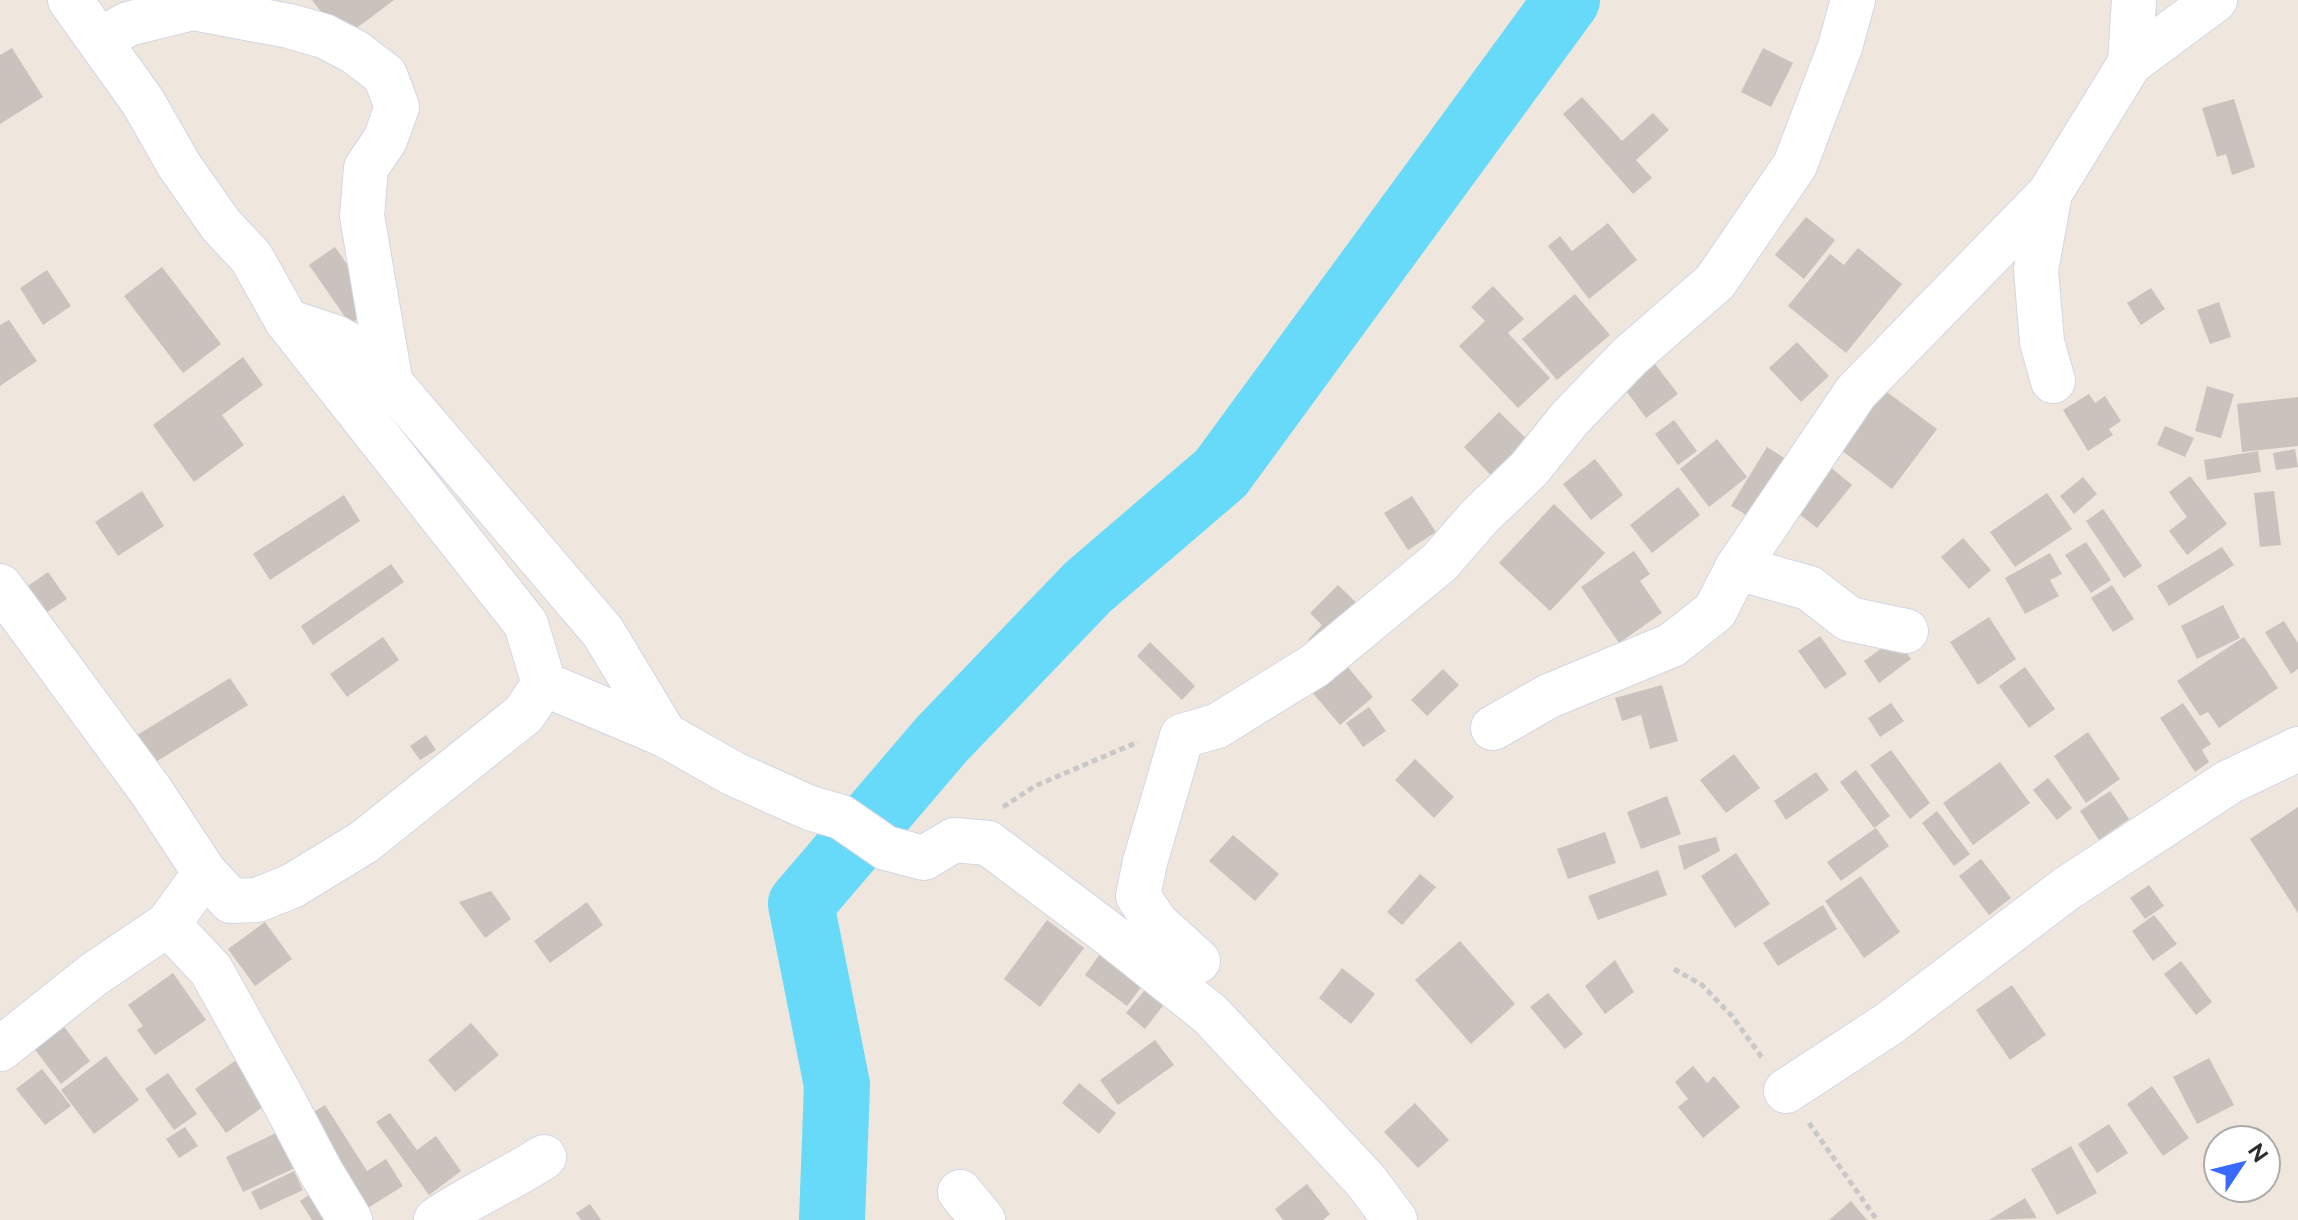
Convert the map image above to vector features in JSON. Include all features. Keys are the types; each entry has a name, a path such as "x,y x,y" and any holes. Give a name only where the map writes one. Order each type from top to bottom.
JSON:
{"street":[{"path":"70,0 113,21 193,8 289,26 324,36 355,52 385,75 397,107 385,140 366,168 362,216 391,385"},
{"path":"1198,961 1156,923 1138,896 1182,736 1217,726 1314,666 1440,562 1630,356 1715,282 1795,165 1840,47 1853,0"},
{"path":"2130,63 2134,0"},
{"path":"1493,728 1549,696 1672,645 1715,611 1737,568 1856,392 2050,193 2130,63 2215,0"},
{"path":"113,21 143,102 179,165 221,225 251,257 287,321 526,624 544,684"},
{"path":"2050,193 2036,270 2042,342 2053,381"},
{"path":"287,321 335,337 366,354 603,632 665,735"},
{"path":"1737,568 1809,588 1849,619 1906,631"},
{"path":"0,586 151,791 205,873 231,901 257,900 292,886 364,842 524,714 544,684"},
{"path":"544,684 665,735 734,774 810,808 841,817 886,848 924,858 954,840 988,843 1210,1014 1366,1181 1395,1220"},
{"path":"1786,1091 1890,1023 2066,889 2229,782 2298,749"},
{"path":"0,1049 93,975 168,924 205,873"},
{"path":"168,924 211,970 350,1220"},
{"path":"436,1220 544,1157"}],"path":[{"path":"954,840 1035,786 1132,743 1182,736"}],"building":[{"path":"312,0 394,0 342,39"},
{"path":"12,48 43,97 0,124 0,55"},
{"path":"1763,48 1793,63 1771,107 1741,92"},
{"path":"1582,97 1622,141 1653,113 1669,130 1636,160 1652,178 1633,194 1563,114"},
{"path":"2234,99 2255,167 2232,175 2226,154 2217,157 2202,108"},
{"path":"1806,217 1835,240 1804,279 1775,255"},
{"path":"1608,223 1637,260 1589,299 1548,246 1560,236 1572,251"},
{"path":"335,247 376,306 350,324 309,265"},
{"path":"1858,248 1902,284 1846,353 1788,306 1830,254 1844,265"},
{"path":"162,267 221,344 183,373 124,296"},
{"path":"47,270 71,306 43,325 20,288"},
{"path":"1493,286 1524,319 1508,333 1550,378 1518,408 1459,346 1485,321 1471,307"},
{"path":"2151,288 2165,309 2141,325 2127,303"},
{"path":"1575,294 1610,335 1557,380 1522,339"},
{"path":"2219,302 2231,337 2210,344 2197,310"},
{"path":"9,320 37,361 0,386 0,325"},
{"path":"1797,342 1829,376 1801,402 1769,368"},
{"path":"1645,351 1678,394 1646,418 1614,374"},
{"path":"243,357 263,385 222,415 244,445 194,482 153,425"},
{"path":"2207,386 2234,394 2221,438 2195,431"},
{"path":"1880,387 1937,429 1892,489 1836,446"},
{"path":"2089,394 2095,403 2105,396 2121,421 2109,429 2113,435 2088,451 2063,410"},
{"path":"2298,397 2298,446 2242,452 2237,404"},
{"path":"1499,412 1539,451 1502,487 1464,447"},
{"path":"1674,420 1697,451 1678,465 1655,434"},
{"path":"2165,426 2194,438 2185,457 2157,445"},
{"path":"1717,439 1747,477 1709,507 1680,469"},
{"path":"1767,447 1791,462 1755,520 1731,506"},
{"path":"2295,449 2298,467 2276,470 2273,453"},
{"path":"2258,451 2261,472 2207,480 2204,460"},
{"path":"1595,459 1623,495 1591,520 1563,484"},
{"path":"1829,466 1852,485 1817,528 1794,510"},
{"path":"2190,476 2227,524 2187,555 2169,531 2187,517 2169,492"},
{"path":"2083,477 2097,494 2074,514 2060,496"},
{"path":"1678,487 1700,515 1652,553 1630,525"},
{"path":"142,491 164,526 118,556 95,522"},
{"path":"2274,491 2281,545 2260,547 2254,493"},
{"path":"2047,493 2072,529 2015,567 1990,532"},
{"path":"344,495 360,521 270,580 253,554"},
{"path":"1412,496 1436,532 1408,550 1384,513"},
{"path":"1554,504 1605,553 1550,611 1499,563"},
{"path":"2103,509 2142,566 2124,578 2086,521"},
{"path":"1963,538 1991,570 1969,589 1941,557"},
{"path":"2086,542 2111,580 2091,593 2065,555"},
{"path":"2222,547 2234,565 2169,606 2157,586"},
{"path":"1634,551 1650,574 1640,581 1662,613 1619,643 1581,587"},
{"path":"2050,553 2062,574 2050,580 2059,596 2025,614 2005,578"},
{"path":"391,564 404,582 313,645 301,626"},
{"path":"48,572 67,599 44,614 25,588"},
{"path":"1338,585 1366,612 1323,656 1308,640 1322,625 1310,613"},
{"path":"2112,585 2134,619 2113,632 2091,598"},
{"path":"2223,605 2240,638 2197,659 2181,626"},
{"path":"1989,617 2016,659 1978,685 1950,642"},
{"path":"2284,621 2298,643 2298,669 2291,674 2265,632"},
{"path":"1820,636 1847,674 1825,689 1798,651"},
{"path":"383,637 399,660 347,697 330,674"},
{"path":"2244,637 2278,688 2219,728 2208,712 2200,716 2177,681"},
{"path":"1896,638 1911,659 1879,683 1864,661"},
{"path":"1150,642 1195,686 1182,700 1137,656"},
{"path":"1346,665 1373,697 1340,725 1312,692"},
{"path":"2025,667 2055,709 2029,728 1999,686"},
{"path":"1443,669 1459,685 1427,716 1411,700"},
{"path":"230,678 248,705 146,768 129,740"},
{"path":"1662,685 1678,741 1650,749 1641,715 1622,721 1615,698"},
{"path":"1891,703 1904,721 1880,737 1868,718"},
{"path":"2183,703 2211,744 2202,750 2209,762 2195,772 2160,718"},
{"path":"1369,707 1386,731 1363,747 1346,723"},
{"path":"2088,732 2120,779 2086,803 2054,756"},
{"path":"426,735 436,750 420,760 410,746"},
{"path":"1891,750 1930,803 1910,819 1870,765"},
{"path":"1734,754 1760,788 1726,813 1700,780"},
{"path":"1415,759 1454,797 1434,818 1395,780"},
{"path":"2000,762 2030,803 1973,845 1943,803"},
{"path":"1856,770 1890,816 1874,828 1840,782"},
{"path":"1816,772 1829,790 1786,820 1774,801"},
{"path":"2048,778 2072,808 2057,820 2033,790"},
{"path":"2110,791 2129,819 2099,840 2080,811"},
{"path":"1667,796 1681,834 1641,849 1627,812"},
{"path":"2298,807 2298,913 2250,839"},
{"path":"1937,811 1970,854 1954,866 1922,823"},
{"path":"1876,828 1889,846 1841,881 1827,862"},
{"path":"1605,832 1616,863 1568,879 1557,849"},
{"path":"1233,835 1279,874 1255,901 1209,861"},
{"path":"1716,837 1720,851 1684,870 1678,846"},
{"path":"1736,853 1770,904 1735,928 1701,876"},
{"path":"1981,859 2011,898 1989,915 1959,876"},
{"path":"1658,870 1667,895 1598,920 1588,896"},
{"path":"1420,874 1436,887 1402,925 1387,912"},
{"path":"1861,876 1900,932 1864,958 1825,901"},
{"path":"2149,885 2164,906 2145,919 2130,898"},
{"path":"491,891 511,919 485,938 459,902"},
{"path":"587,902 603,925 550,963 534,941"},
{"path":"1823,905 1837,929 1778,966 1763,943"},
{"path":"2154,915 2177,944 2153,961 2132,931"},
{"path":"1047,920 1084,948 1040,1007 1004,979"},
{"path":"265,922 292,959 255,986 228,949"},
{"path":"1460,941 1515,1004 1471,1044 1415,980"},
{"path":"1102,951 1145,982 1127,1006 1085,975"},
{"path":"1615,960 1634,992 1605,1014 1585,986"},
{"path":"2181,961 2212,1002 2196,1015 2164,974"},
{"path":"1342,968 1375,994 1351,1024 1319,998"},
{"path":"173,973 206,1020 155,1055 137,1030 143,1026 128,1005"},
{"path":"1158,974 1176,989 1145,1029 1126,1013"},
{"path":"2012,985 2046,1035 2010,1060 1976,1010"},
{"path":"1548,993 1583,1034 1565,1049 1530,1007"},
{"path":"59,1020 90,1061 61,1084 30,1043"},
{"path":"471,1023 499,1055 455,1092 428,1060"},
{"path":"1155,1040 1174,1065 1118,1105 1100,1080"},
{"path":"106,1056 139,1100 94,1134 61,1090"},
{"path":"242,1056 273,1100 226,1133 195,1089"},
{"path":"2209,1058 2234,1105 2197,1124 2173,1077"},
{"path":"1693,1066 1707,1083 1714,1076 1740,1107 1703,1138 1678,1107 1688,1099 1675,1082"},
{"path":"42,1069 71,1106 45,1125 16,1089"},
{"path":"168,1073 197,1114 174,1130 145,1089"},
{"path":"1079,1083 1116,1113 1099,1134 1062,1103"},
{"path":"2152,1086 2189,1138 2163,1156 2127,1104"},
{"path":"1415,1103 1449,1140 1418,1168 1384,1132"},
{"path":"325,1105 367,1171 386,1159 403,1186 363,1211 304,1118"},
{"path":"390,1113 417,1150 436,1136 461,1171 429,1195 376,1122"},
{"path":"2109,1124 2128,1153 2097,1173 2078,1144"},
{"path":"185,1127 198,1146 179,1158 166,1139"},
{"path":"278,1132 295,1168 243,1192 226,1157"},
{"path":"2071,1146 2097,1193 2057,1215 2031,1169"},
{"path":"294,1171 303,1190 260,1210 251,1192"},
{"path":"1307,1184 1330,1214 1323,1220 1283,1220 1275,1209"},
{"path":"319,1188 334,1213 324,1220 312,1220 300,1201"},
{"path":"2025,1198 2037,1218 1989,1220"},
{"path":"1851,1201 1867,1220 1829,1220"},
{"path":"590,1204 601,1220 581,1220 576,1213"}],"waterway":[{"path":"832,1220 837,1085 801,904 942,739 1088,587 1221,473 1567,0"}]}
